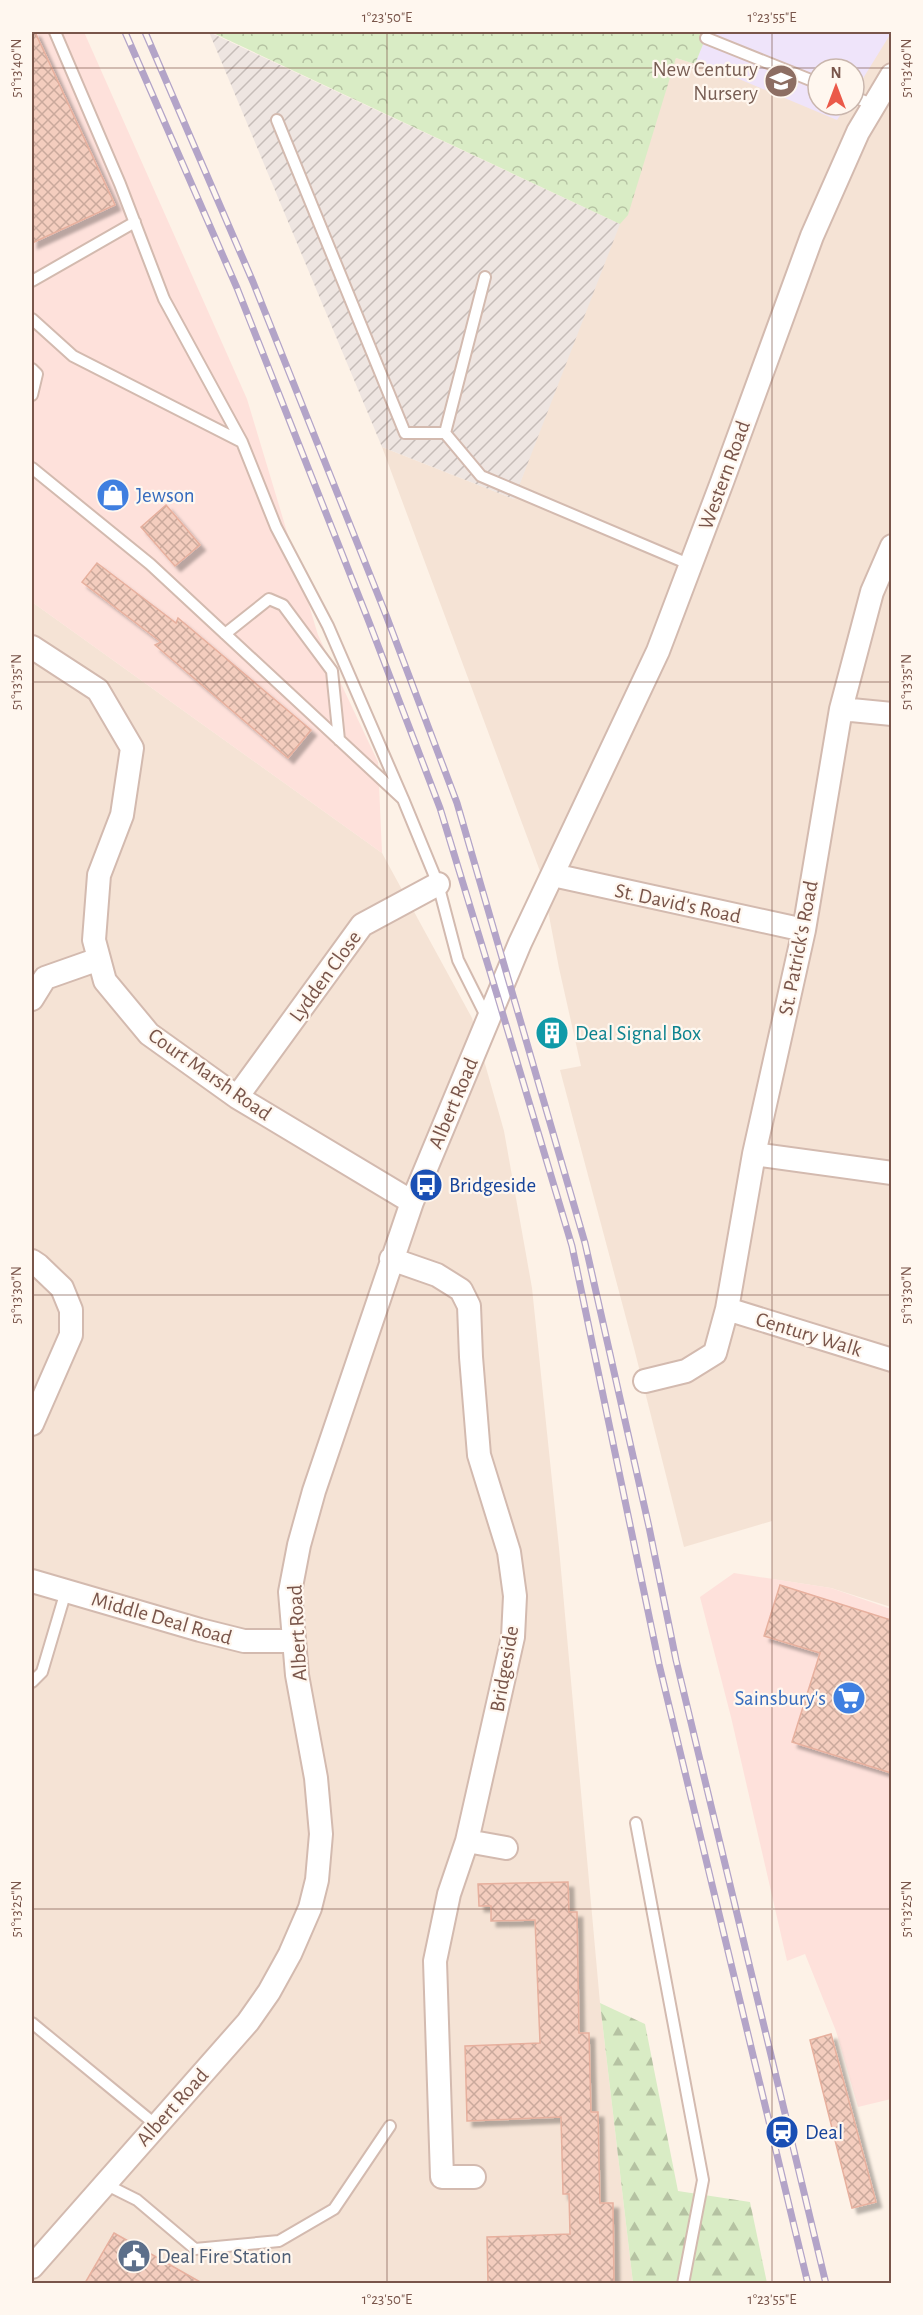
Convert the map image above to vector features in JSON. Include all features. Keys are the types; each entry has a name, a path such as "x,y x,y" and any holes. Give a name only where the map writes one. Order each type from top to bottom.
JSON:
{"street":[{"name":"Western Road","path":"553,875 658,651 812,236 858,132 879,93"},
{"name":"St. Patrick's Road","path":"645,1381 686,1371 715,1353 727,1309 754,1155 804,930 841,709 872,592 891,546"},
{"name":"Court Marsh Road","path":"32,647 98,690 132,748 122,815 99,875 94,940 105,981 149,1034 237,1097 412,1202"},
{"path":"841,709 891,714"},
{"name":"St. David's Road","path":"553,875 804,930"},
{"name":"Albert Road","path":"32,2266 248,2022 269,1992 290,1954 310,1908 317,1880 321,1834 316,1778 297,1675 294,1641 291,1592 299,1545 314,1491 412,1202 520,943 553,875"},
{"name":"Lydden Close","path":"237,1097 362,925 438,885"},
{"path":"32,999 45,978 99,959"},
{"path":"754,1155 891,1173"},
{"name":"Bridgeside","path":"391,1259 437,1275 461,1290 470,1306 471,1357 479,1455 509,1552 513,1585 513,1637 467,1841 450,1894 435,1961 442,2178 474,2178"},
{"path":"32,1261 62,1288 71,1310 71,1335 32,1424"},
{"name":"Century Walk","path":"727,1309 891,1360"},
{"name":"Middle Deal Road","path":"32,1581 244,1641 294,1641"},
{"path":"467,1841 506,1848"}],"lane":[{"path":"55,32 135,222 164,298 242,442 276,527 328,626 404,799 438,885 458,960 488,1020"},
{"path":"706,38 806,78"},
{"path":"277,120 405,433 445,433"},
{"path":"32,280 135,222"},
{"path":"445,433 485,277"},
{"path":"32,319 73,356 242,442"},
{"path":"32,369 37,374 32,395"},
{"path":"445,433 481,476 691,565"},
{"path":"32,468 150,564 404,799"},
{"path":"225,634 269,598 283,605 332,672 339,740"},
{"path":"32,1682 42,1671 66,1591"},
{"path":"636,1823 703,2180 683,2283"},
{"path":"32,2023 156,2125"},
{"path":"104,2184 137,2200 195,2249 279,2241 334,2209 390,2126"}],"shaded area":[{"path":"32,32 84,32 247,399 318,635 378,762 382,853 32,602"},
{"path":"209,32 620,224 514,499 382,447"},
{"path":"708,32 891,32 891,1607 831,1588 772,1579 772,1521 684,1547 560,1070 581,1066 541,874 382,447 514,499 676,58 695,64"},
{"name":"New Century Nursery","path":"708,32 891,32 866,74 866,57 806,57 806,107 696,61"},
{"path":"32,602 382,853 472,1018 504,1131 532,1288 559,1548 600,2003 633,2283 32,2283"},
{"path":"734,1573 831,1588 891,1609 891,2099 858,2107 836,2031 805,1954 787,1961 731,1717 700,1597"}],"green space":[{"path":"211,32 708,32 695,64 676,58 628,215 620,224"},
{"path":"600,2003 645,2024 678,2191 750,2202 767,2283 633,2283"}],"building":[{"path":"32,32 35,32 115,205 32,243"},
{"path":"166,505 200,545 175,566 141,527"},
{"path":"97,563 176,623 178,618 311,730 288,758 155,645 161,642 82,582"},
{"name":"Sainsbury's","path":"780,1585 891,1620 891,1773 792,1742 820,1653 764,1636"},
{"path":"568,1882 569,1912 577,1912 579,2033 589,2033 591,2112 598,2112 600,2203 613,2203 614,2283 488,2283 487,2237 570,2234 569,2194 563,2194 561,2117 467,2121 465,2046 540,2043 535,1920 491,1921 491,1906 479,1906 478,1884"},
{"path":"831,2034 876,2202 852,2208 810,2040"},
{"name":"Deal Fire Station","path":"114,2233 202,2283 85,2283"}],"railway":[{"path":"125,32 237,288 369,622 440,808 498,998 572,1246 659,1664 808,2284"},
{"path":"145,32 253,282 386,615 457,803 585,1243 649,1527 676,1660 826,2284"}],"place":[{"name":"New Century Nursery","path":"781,81"},
{"name":"Jewson","path":"113,495"},
{"name":"Deal Signal Box","path":"552,1033"},
{"name":"Bridgeside","path":"426,1185"},
{"name":"Sainsbury's","path":"849,1698"},
{"name":"Deal","path":"782,2132"},
{"name":"Deal Fire Station","path":"134,2256"}]}
